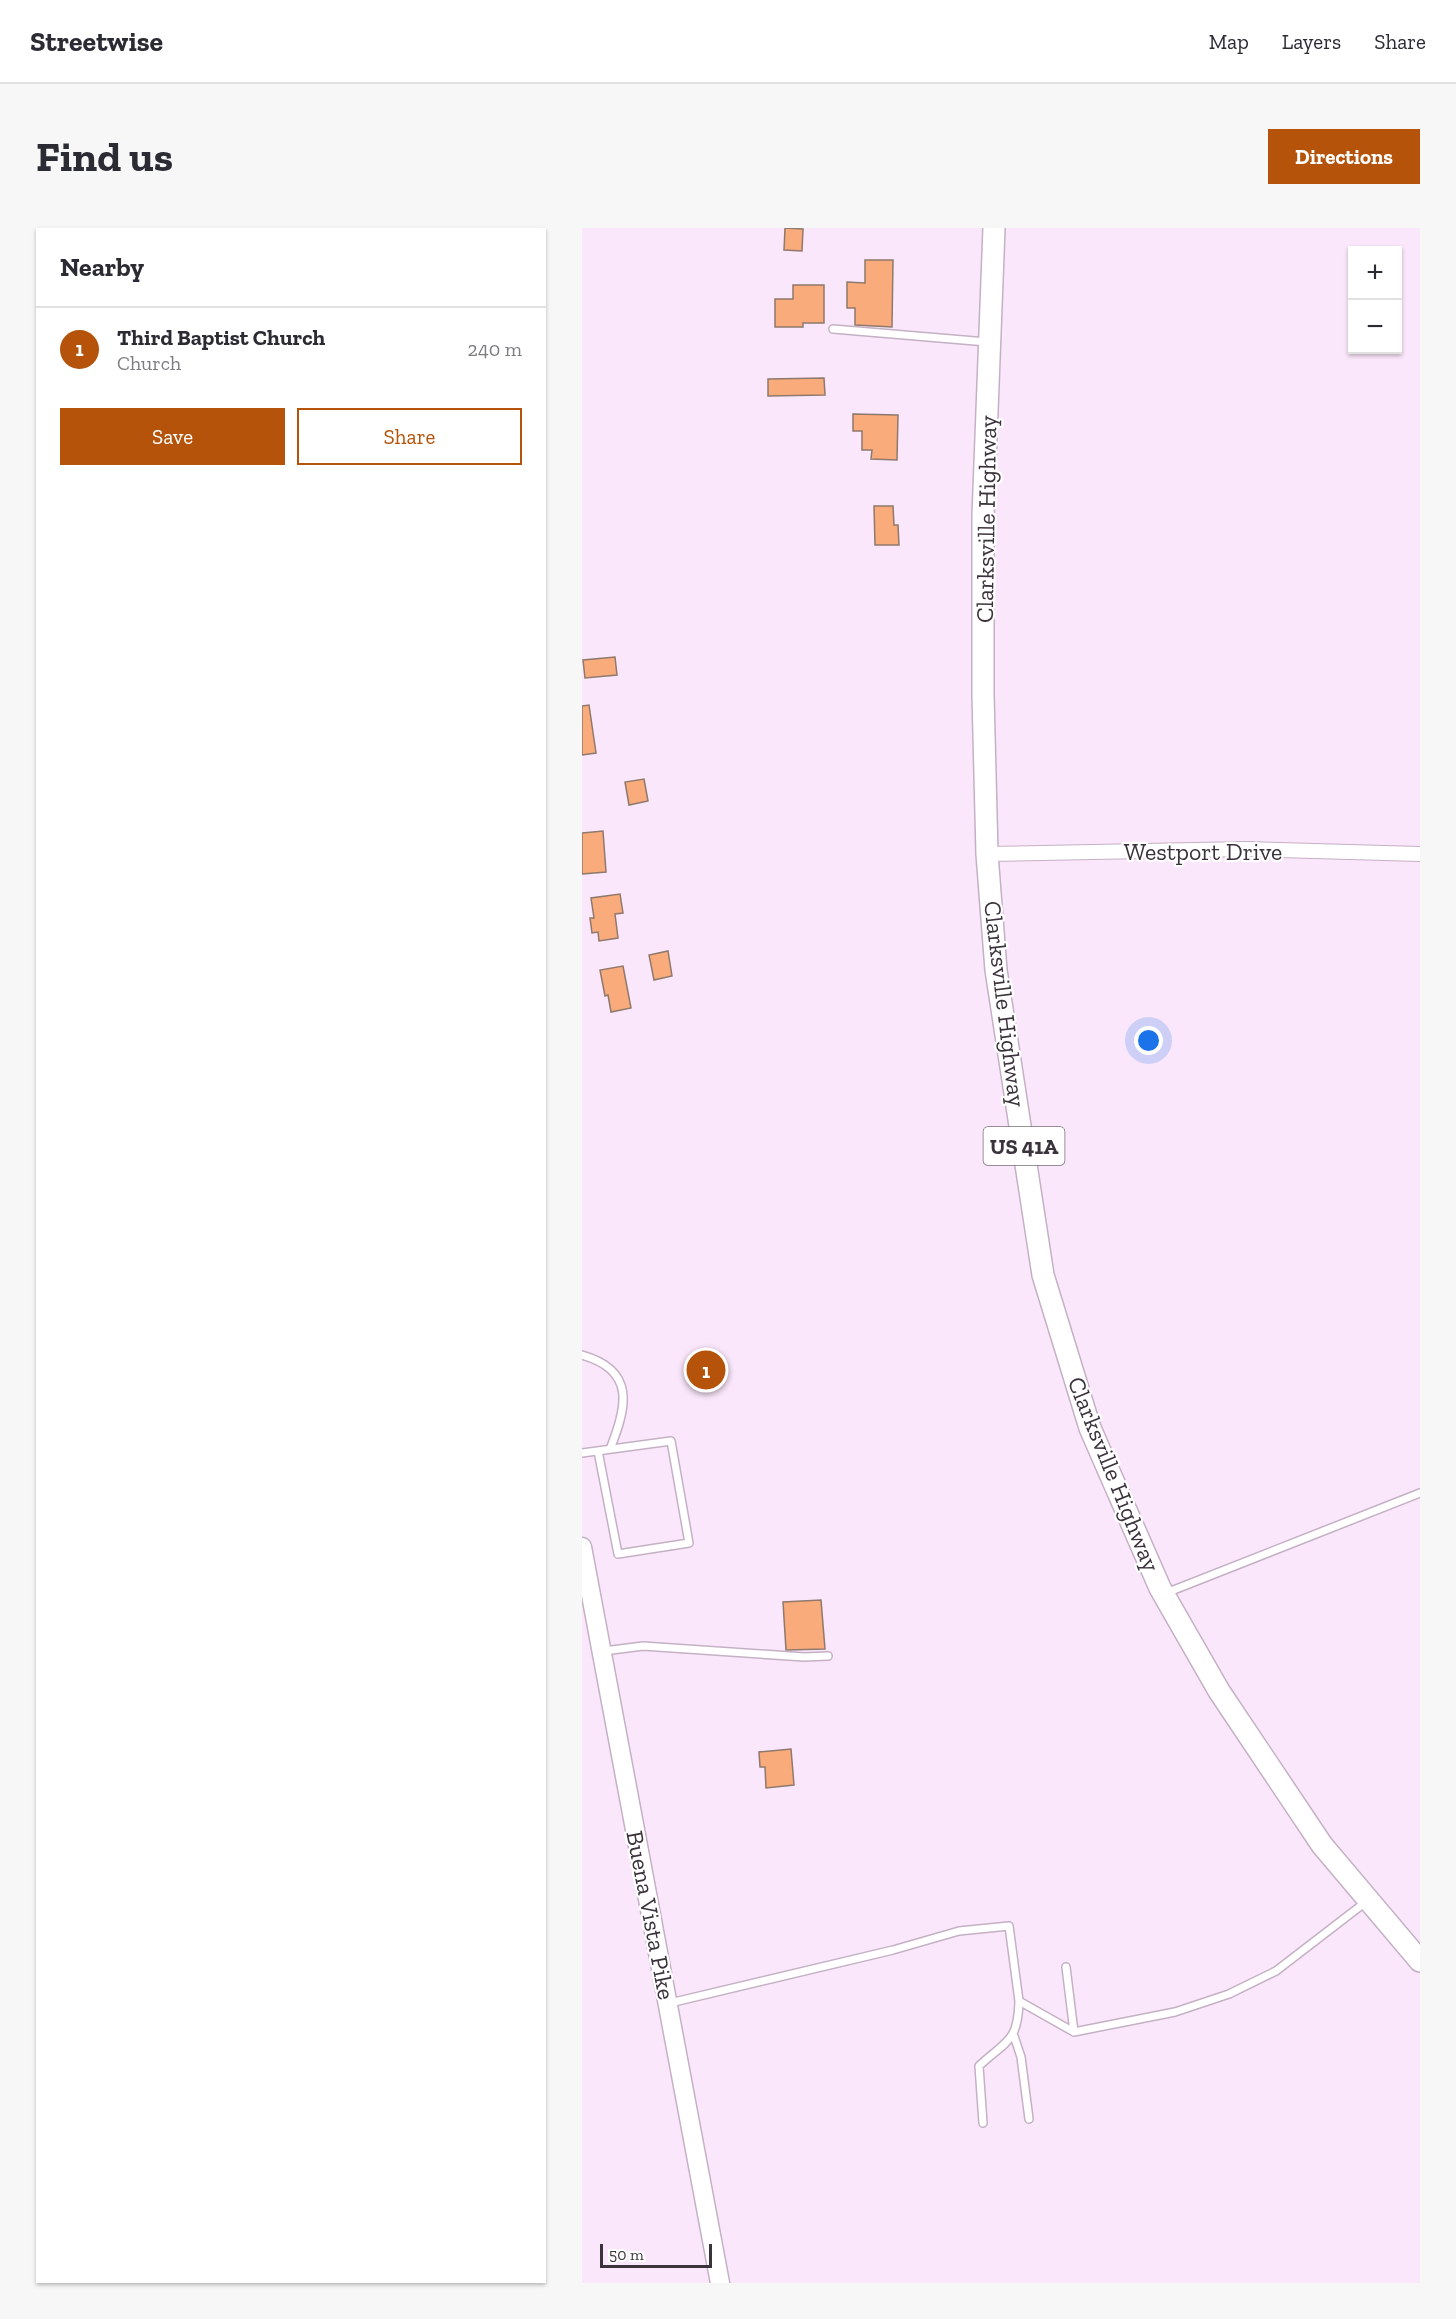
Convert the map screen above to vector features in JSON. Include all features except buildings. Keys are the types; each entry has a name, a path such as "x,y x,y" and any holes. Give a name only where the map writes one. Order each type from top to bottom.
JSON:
{"main road":[{"name":"Clarksville Highway","path":"994,228 983,516 983,688 987,854 996,970 1042,1275 1090,1428 1164,1594 1219,1691 1322,1845 1420,1961"},
{"name":"Buena Vista Pike","path":"582,1547 720,2283"}],"street":[{"name":"Westport Drive","path":"987,854 1247,849 1420,854"}],"lane":[{"path":"832,329 989,342"},
{"path":"582,1355 596,1359 610,1367 622,1386 624,1399 622,1412 610,1449"},
{"path":"582,1453 671,1441 688,1543 618,1554 598,1451"},
{"path":"1164,1594 1420,1493"},
{"path":"602,1652 643,1646 804,1657 828,1656"},
{"path":"1019,2001 1074,2032 1175,2012 1229,1995 1276,1971 1368,1900"},
{"path":"668,2003 882,1953 959,1931 1009,1926 1019,2001 1018,2022 1014,2036 979,2066 983,2123"},
{"path":"1066,1967 1074,2032"},
{"path":"1014,2036 1021,2057 1029,2119"}],"place":[{"name":"Third Baptist Church","path":"706,1370"}]}
